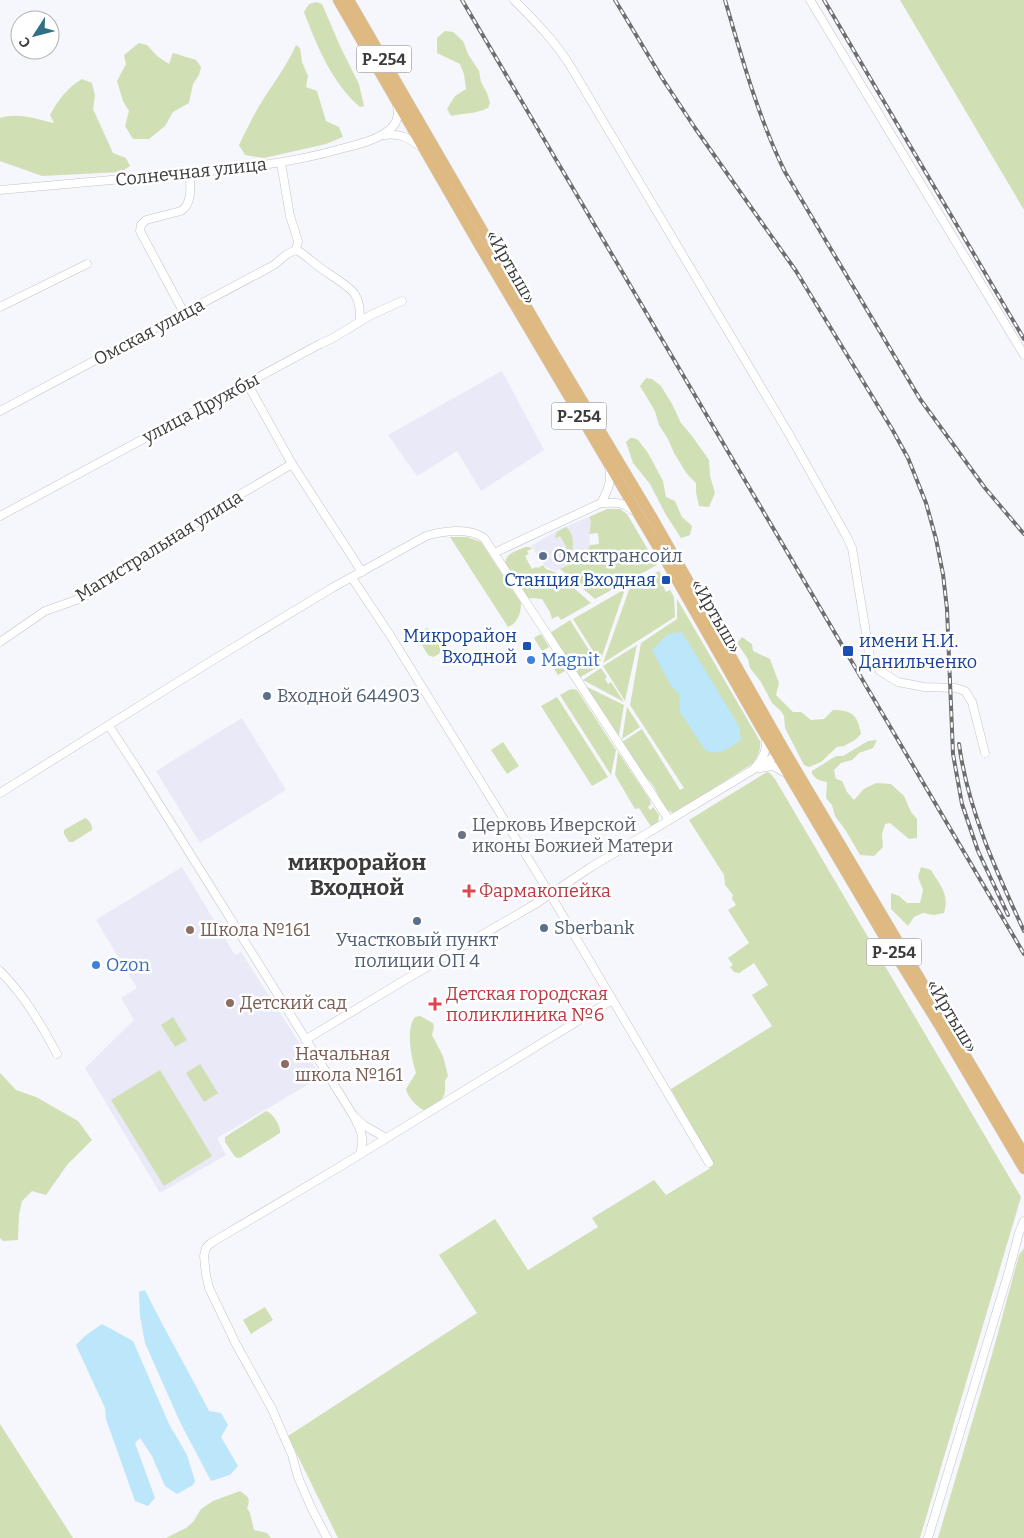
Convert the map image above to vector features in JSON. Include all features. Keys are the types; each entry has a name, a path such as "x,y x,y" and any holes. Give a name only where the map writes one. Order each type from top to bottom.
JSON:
{"main road":[{"name":"«Иртыш»","path":"338,0 766,735 781,753 790,776 875,922 939,1025 1024,1169"},
{"name":"«Иртыш»","path":"349,0 546,340 656,525 781,753 1024,1154"}],"street":[{"path":"514,0 561,50 789,434 847,537 852,548 870,657 880,671 898,682 924,687 956,688 965,691 972,702 985,753"},
{"path":"810,0 1024,355"},
{"path":"379,136 389,131 396,122 398,108 394,97"},
{"path":"379,136 402,135 424,150"},
{"name":"Солнечная улица","path":"0,190 281,163 325,154 379,136"},
{"path":"281,163 290,216 298,241 296,250 348,286 359,302 360,321"},
{"path":"184,313 140,231 141,225 146,220 186,208 190,198 190,173"},
{"name":"Омская улица","path":"0,411 184,313 296,250"},
{"path":"0,307 87,264"},
{"name":"улица Дружбы","path":"0,516 333,338 360,321 402,301"},
{"path":"247,383 292,464 362,572"},
{"name":"Магистральная улица","path":"0,642 45,611 91,593 229,501 292,464"},
{"path":"601,503 609,490 611,477 608,465"},
{"path":"494,553 601,503 618,502 638,513"},
{"path":"0,793 332,588 426,536 459,532 480,534 484,538 670,820"},
{"path":"352,578 390,635 550,894 709,1163"},
{"path":"109,726 141,774 353,1115 363,1138 360,1154"},
{"path":"753,770 761,761 765,752 766,735"},
{"path":"306,1040 781,753"},
{"path":"753,770 774,766 790,776"},
{"path":"0,971 21,994 57,1054"},
{"path":"327,1538 311,1508 272,1409 236,1344 209,1288 204,1256 206,1248 211,1243 612,1000"},
{"path":"353,1115 364,1126 386,1138"},
{"path":"928,1538 1009,1271 1018,1233 1024,1220"}],"shaded area":[{"path":"502,371 544,450 481,491 457,451 417,476 388,435"},
{"path":"589,517 591,521 589,532 590,547 587,552 556,571 546,567 531,546 560,529"},
{"path":"242,718 286,790 200,843 156,771"},
{"path":"182,867 235,955 241,952 321,1077 217,1138 226,1155 160,1193 85,1068 134,1020 121,998 137,988 96,920"}],"green space":[{"path":"900,0 1024,0 1024,210"},
{"path":"316,2 322,4 359,84 364,106 360,107 341,87 326,63 314,38 304,12 309,4"},
{"path":"445,31 453,32 463,41 468,54 479,71 481,82 490,103 488,108 451,116 447,109 455,96 466,89 464,74 460,64 437,53 437,38"},
{"path":"139,43 147,45 157,56 169,64 173,53 196,60 201,67 199,75 193,84 189,103 173,112 165,126 149,139 133,139 125,126 129,111 123,101 117,81 126,64 124,55"},
{"path":"296,45 300,48 302,62 308,76 306,87 317,91 326,121 339,127 343,137 326,144 264,158 245,155 239,145 258,108"},
{"path":"82,79 92,83 95,96 93,109 113,153 126,158 130,166 121,172 42,176 0,161 0,118 20,116 54,123 50,115 56,104 67,90"},
{"path":"646,378 652,379 661,386 681,423 709,460 710,476 715,493 709,507 699,506 696,483 687,474 659,425 655,411 640,386"},
{"path":"630,438 638,440 648,453 663,481 666,497 675,501 682,517 692,526 690,535 681,538 666,515 650,484 633,463 626,442"},
{"path":"607,509 620,509 627,514 657,565 595,599 560,569 582,557 590,545 599,544 598,533 589,534 591,521 589,517"},
{"path":"566,527 572,535 573,545 572,551 566,553 564,550 567,548 560,536 555,538 557,532"},
{"path":"450,537 467,537 481,542 521,603 518,617 514,623 508,627"},
{"path":"525,547 532,549 527,551 529,554 525,556 532,569 543,565 546,569 555,572 591,603 561,620 558,616 552,619 542,599 527,599 505,564 509,555"},
{"path":"659,571 663,578 660,580 666,592 670,590 674,597 675,617 603,663 630,587"},
{"path":"625,589 600,662 573,619"},
{"path":"677,599 760,741 760,748 752,764 674,813 662,805 656,791 635,765 622,742 642,729 680,790 684,788 630,705 641,643 677,619"},
{"path":"570,620 599,666 579,678 550,633"},
{"path":"427,628 441,649 439,654 433,657 428,655 417,637 419,632"},
{"path":"541,634 549,647 542,651 534,638"},
{"path":"742,637 752,644 753,651 770,659 779,683 776,695 793,712 801,712 811,720 824,719 833,710 845,711 856,718 861,734 844,746 837,747 821,762 809,767 804,765 785,728 784,716 772,703 737,643"},
{"path":"637,645 625,701 603,666"},
{"path":"554,653 565,671 558,675 547,658"},
{"path":"601,668 607,677 605,679 608,684 611,682 624,702 583,680"},
{"path":"581,684 624,705 618,740"},
{"path":"573,689 577,690 616,750 611,775 560,695"},
{"path":"557,697 608,777 592,786 541,706"},
{"path":"627,707 640,727 622,739"},
{"path":"877,740 873,748 859,753 852,760 841,763 834,770 836,779 842,781 847,792 854,800 864,789 876,783 891,784 904,796 911,812 917,819 917,838 909,839 890,823 885,824 882,834 883,847 874,856 860,855 835,816 832,805 826,798 827,782 817,779 812,774 812,771 836,756 843,756 868,741"},
{"path":"503,742 519,766 507,774 491,750"},
{"path":"618,752 650,800 651,804 648,807 650,810 653,807 659,815 658,823 652,828 639,808 635,809 615,775"},
{"path":"767,772 775,779 1021,1197 920,1538 338,1538 288,1436 477,1313 439,1255 495,1219 528,1270 598,1227 592,1218 654,1180 666,1195 709,1169 711,1165 707,1155 671,1089 772,1026 752,995 768,985 754,963 739,973 734,972 730,967 733,965 728,958 749,943 728,910 736,905 732,899 733,895 725,885 724,875 689,820"},
{"path":"85,818 90,823 92,830 73,842 69,842 64,834 64,830"},
{"path":"921,867 931,870 938,881 945,895 946,907 944,913 934,915 923,913 914,917 908,926 891,909 891,893 899,896 907,903 920,903 923,890 918,877"},
{"path":"420,1016 433,1023 432,1035 443,1056 448,1076 442,1099 435,1106 426,1110 421,1109 413,1101 406,1089 416,1073 410,1045 410,1029 415,1017"},
{"path":"173,1017 187,1040 175,1047 161,1025"},
{"path":"200,1064 218,1093 204,1102 186,1073"},
{"path":"160,1070 212,1156 164,1186 111,1100"},
{"path":"0,1073 16,1090 36,1097 78,1121 92,1140 67,1165 46,1195 32,1191 22,1201 19,1215 18,1240 3,1241 0,1238"},
{"path":"266,1111 276,1120 280,1133 240,1158 235,1157 225,1142 225,1137"},
{"path":"1024,1248 1024,1538 938,1538 1019,1255"},
{"path":"265,1307 273,1320 251,1334 243,1320"},
{"path":"0,1424 73,1538 0,1538"},
{"path":"240,1491 249,1500 247,1508 254,1530 267,1533 271,1538 166,1538 186,1528 193,1522 201,1509 213,1501"}],"water":[{"path":"682,632 739,726 741,740 724,751 715,753 705,750 680,712 679,694 671,686 652,650 668,634"},
{"path":"145,1290 209,1411 221,1413 228,1425 221,1437 238,1466 230,1475 211,1481 180,1422 145,1343 140,1316 139,1292"},
{"path":"102,1324 133,1341 169,1424 187,1455 195,1481 193,1485 177,1494 165,1486 152,1456 140,1438 135,1443 155,1498 148,1506 135,1501 106,1419 105,1408 76,1345"}],"railway":[{"path":"462,0 1024,954"},
{"path":"615,0 695,128 796,271 908,458 926,503 943,574 947,609 953,754 962,804 978,851 1008,915"},
{"path":"725,0 759,109 785,172 920,399 985,488 1024,534"},
{"path":"824,0 1024,339"},
{"path":"959,744 969,793 984,840 1024,931"}],"place":[{"name":"Омсктрансойл","path":"543,556"},
{"name":"Станция Входная","path":"666,580"},
{"name":"Микрорайон Входной","path":"527,646"},
{"name":"имени Н.И. Данильченко","path":"848,651"},
{"name":"Magnit","path":"531,660"},
{"name":"Входной 644903","path":"267,696"},
{"name":"Церковь Иверской иконы Божией Матери","path":"462,835"},
{"name":"Фармакопейка","path":"469,891"},
{"name":"Участковый пункт полиции ОП 4","path":"417,921"},
{"name":"Sberbank","path":"544,928"},
{"name":"Школа №161","path":"190,930"},
{"name":"Ozon","path":"96,965"},
{"name":"Детский сад","path":"230,1003"},
{"name":"Детская городская поликлиника №6","path":"435,1004"},
{"name":"Начальная школа №161","path":"285,1064"}],"district":[{"name":"микрорайон Входной","path":"357,874"}]}
